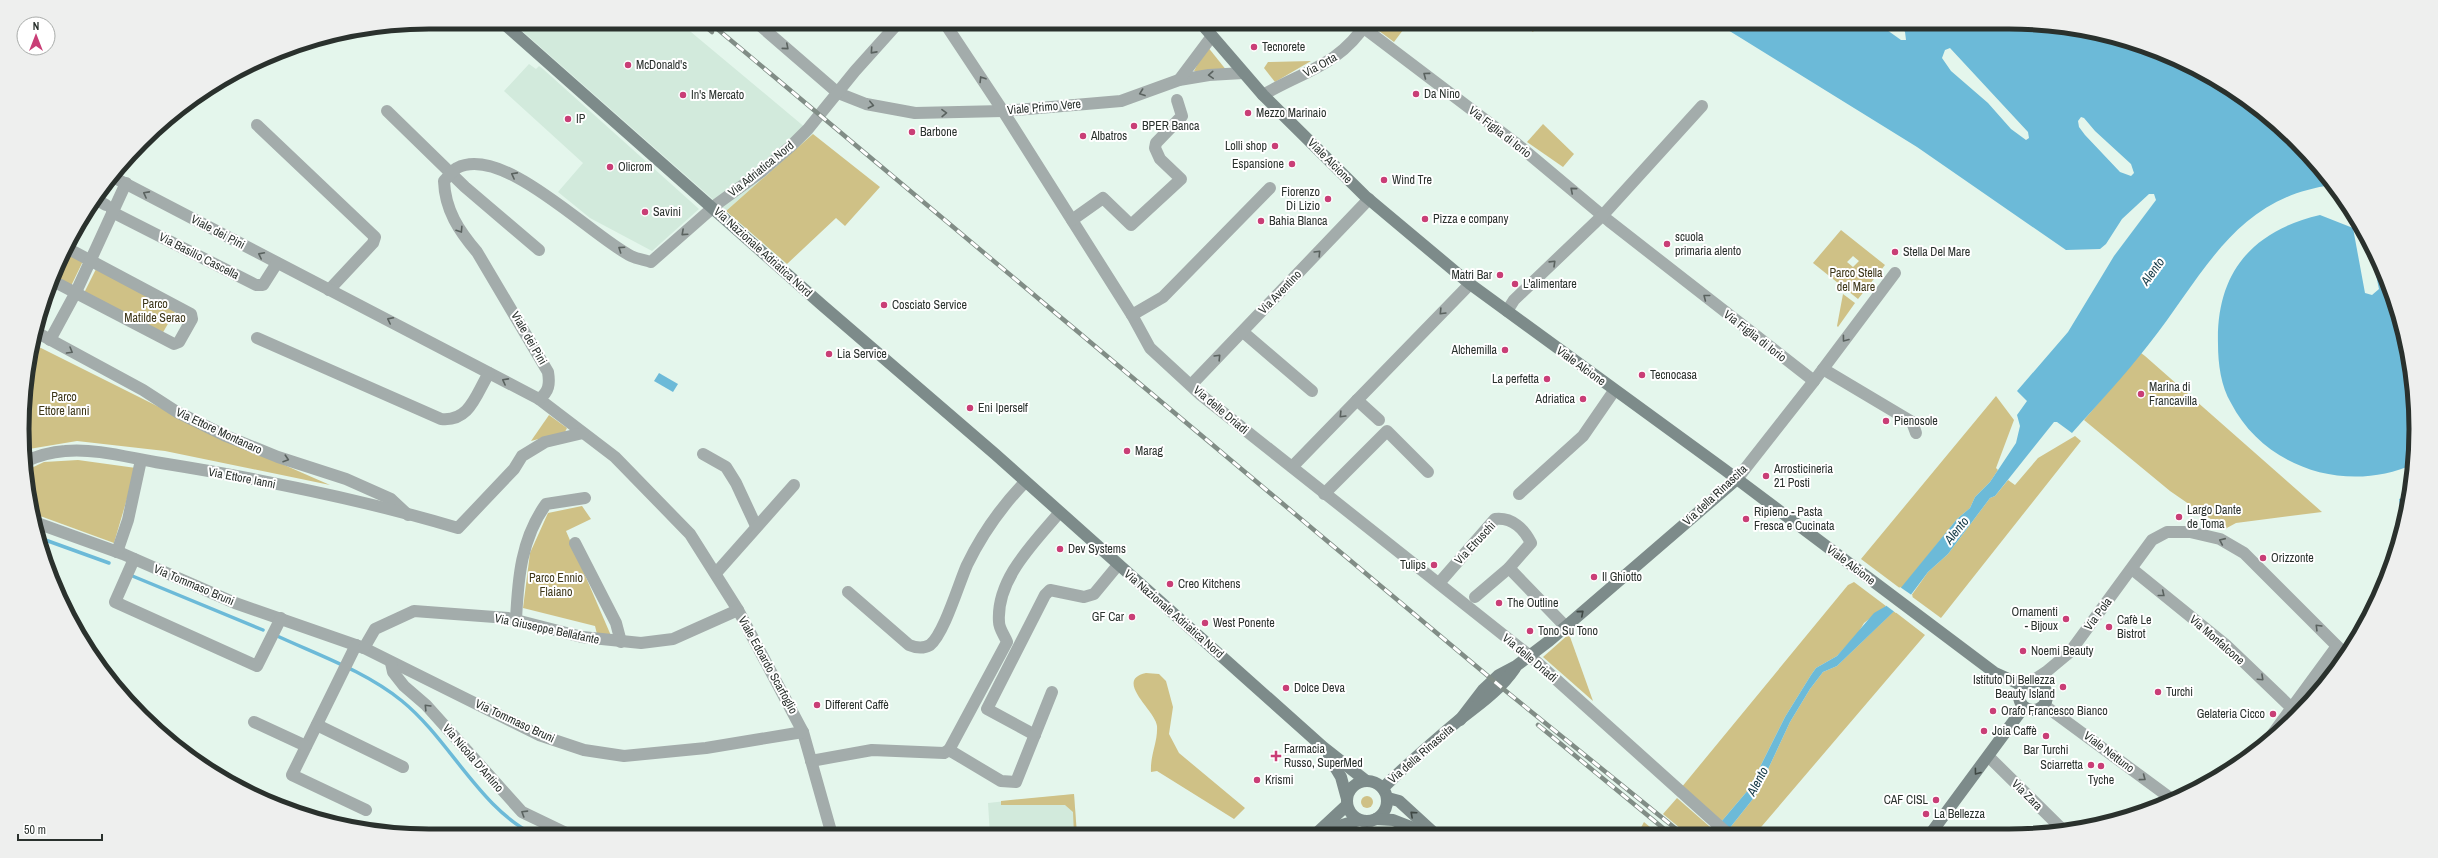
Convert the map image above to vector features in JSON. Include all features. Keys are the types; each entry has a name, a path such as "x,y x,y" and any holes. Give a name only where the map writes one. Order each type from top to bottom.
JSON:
{"street":[{"name":"Via Nazionale Adriatica Nord","path":"510,29 1025,482 1322,748 1365,780"},
{"name":"Viale Primo Vere","path":"764,29 838,93 866,104 905,112 1003,111 1121,101 1179,80 1209,75 1243,73"},
{"name":"Via Adriatica Nord","path":"713,207 761,172 808,129 893,29"},
{"name":"Via delle Driadi","path":"949,29 1003,111 1132,315 1150,348 1192,385 1324,494 1440,582 1530,656 1723,829"},
{"name":"Viale Alcione","path":"1206,29 1263,95 1369,199 1470,284 1614,391 1737,479 1995,673 2022,704"},
{"name":"Via Orta","path":"1263,95 1332,60 1349,46 1359,29"},
{"name":"Via Figlia di Iorio","path":"1368,29 1814,381"},
{"path":"1179,80 1212,36"},
{"path":"1072,220 1103,198 1131,225 1181,179 1160,159 1155,148 1156,143 1182,116 1177,100"},
{"path":"1507,311 1514,300 1603,215 1702,106"},
{"path":"387,111 451,173 539,250"},
{"path":"257,125 374,237 373,243 329,290"},
{"path":"451,173 458,168 481,165 500,168 541,192 631,256 651,262 713,207"},
{"name":"Viale dei Pini","path":"117,179 539,399 549,388 548,372 478,252 464,237 451,215 444,196 444,181 451,173"},
{"path":"50,340 92,259 109,208 126,183"},
{"path":"1132,315 1163,297 1270,188"},
{"name":"Via Aventino","path":"1192,385 1369,199"},
{"name":"Via Basilio Cascella","path":"100,202 256,284 263,284 277,263"},
{"path":"57,283 174,344 179,342 192,319 191,314 92,259 71,249"},
{"name":"Via della Rinascita","path":"1385,793 1460,720 1490,697 1506,681 1516,666 1566,627 1737,479 1814,381 1895,273"},
{"path":"1292,467 1470,284"},
{"path":"1243,332 1312,391"},
{"name":"Via Ettore Montanaro","path":"41,335 143,390 176,412 226,436 270,454 346,479 391,500 408,515"},
{"path":"257,338 441,419 459,418 467,412 489,372"},
{"path":"1823,369 1912,422 1916,433"},
{"path":"1519,494 1583,436 1614,391"},
{"name":"Viale Edoardo Scarfoglio","path":"539,399 615,456 690,534 738,610 803,732 830,829"},
{"path":"1357,400 1379,420"},
{"path":"1324,494 1387,431 1428,472"},
{"name":"Via Ettore Ianni","path":"30,459 39,455 66,451 141,460 300,489 458,528 514,469 522,456 545,442 583,433"},
{"path":"703,454 726,467 736,483 756,526"},
{"path":"118,552 128,520 141,460"},
{"path":"848,592 909,645 917,648 929,645 936,639 968,564 997,514 1025,482"},
{"path":"716,573 756,526 794,485"},
{"path":"516,620 518,582 523,552 534,521 546,504 585,498"},
{"path":"811,761 872,750 944,753 949,750 1007,642 999,624 1002,592 1024,554 1059,513"},
{"name":"Via Etruschi","path":"1440,582 1495,520 1502,518 1517,524 1531,543 1509,568"},
{"name":"Via Tommaso Bruni","path":"41,525 118,552 235,603 360,646 539,735 584,750 624,756 706,748 803,732"},
{"name":"Via Pola","path":"2026,685 2051,669 2070,652 2152,540 2158,535 2174,531 2190,532 2220,539 2244,552 2337,646"},
{"path":"575,543 616,623 621,642"},
{"path":"134,559 115,602 258,666 281,618"},
{"path":"1035,735 987,709 1045,595 1050,590 1084,597 1094,594 1118,565"},
{"path":"1475,597 1509,568 1566,627"},
{"name":"Via Monfalcone","path":"2132,569 2227,646 2294,710"},
{"name":"Via Giuseppe Bellafante","path":"360,646 375,629 414,611 516,620 582,637 641,643 673,639 738,610"},
{"path":"360,646 346,666 292,775 366,810"},
{"path":"2297,706 2312,677 2337,646 2342,651"},
{"name":"Via Nicola D'Antino","path":"391,662 393,672 404,686 426,705 522,812 557,829"},
{"name":"Viale Alcione","path":"1995,673 2026,685"},
{"path":"1935,829 1989,757 2022,704 2020,692 2026,685 2037,683 2044,688 2047,696 2044,704 2037,710 2022,704"},
{"path":"949,750 1001,780 1016,782 1052,692"},
{"name":"Viale Nettuno","path":"2044,704 2168,796"},
{"path":"254,722 306,746"},
{"path":"317,725 403,767"},
{"name":"Via Nazionale Adriatica Nord","path":"1322,748 1341,777 1347,802"},
{"name":"Via Zara","path":"1989,757 2059,826"},
{"path":"1319,829 1347,802 1353,786 1365,780 1375,782 1385,793 1399,801 1430,829"},
{"path":"1376,819 1385,810 1385,793"},
{"path":"1347,802 1349,811 1359,820"},
{"path":"1329,829 1359,820 1368,821 1376,819 1393,820 1416,829"}],"shaded area":[{"path":"520,29 687,29 813,134 726,211"},
{"path":"529,64 536,69 539,66 543,69 699,209 652,251 590,218 558,192 583,163 504,91"},
{"path":"1074,794 1077,829 990,829 988,803"}],"green space":[{"path":"1376,29 1404,29 1394,42"},
{"path":"1207,46 1227,71 1194,71"},
{"path":"1311,61 1275,82 1264,68 1268,62"},
{"path":"1543,124 1574,154 1563,167 1527,142"},
{"path":"813,134 880,187 845,226 836,218 787,264 726,211"},
{"name":"Parco Stella del Mare","path":"1841,230 1885,265 1858,299 1813,263","holes":["1853,256 1859,261 1853,267 1847,262"]},
{"path":"70,252 84,259 71,286 57,280"},
{"name":"Parco Matilde Serao","path":"99,263 179,305 162,334 84,293"},
{"path":"1843,294 1855,303 1838,327 1837,326"},
{"name":"Parco Ettore Ianni","path":"38,347 207,431 330,485 165,451 77,441 30,449 29,429 32,377"},
{"path":"2141,353 2322,512 2236,523 2225,529 2170,491 2084,420"},
{"path":"1996,396 2014,420 1996,468 1998,470 1990,482 1975,497 1970,508 1957,519 1901,589 1861,559"},
{"path":"549,415 567,428 565,432 531,441"},
{"path":"2075,436 2081,441 1941,618 1911,596 1928,572 1948,554 1990,498 1995,496 2008,480 2015,485 2038,458"},
{"path":"78,460 136,468 114,543 39,516 31,468 44,462"},
{"name":"Parco Ennio Flaiano","path":"582,506 591,519 566,531 612,638 598,638 595,626 523,608 530,553 548,513"},
{"path":"1854,582 1886,606 1864,623 1858,633 1837,656 1816,668 1785,717 1749,789 1721,822 1681,788 1848,585"},
{"path":"1894,611 1925,635 1759,829 1729,829 1756,795 1790,722 1810,689 1823,672 1837,666"},
{"path":"1569,634 1593,701 1543,657"},
{"path":"1146,673 1159,674 1166,681 1173,707 1169,734 1179,753 1245,808 1234,819 1157,771 1151,772 1157,726 1155,720 1135,689 1134,682 1137,677"},
{"path":"1074,794 1077,829 1074,829 1073,812 1065,805 1001,805 1001,801"},
{"path":"1365,796 1369,796 1373,802 1369,808 1365,808 1361,804 1361,800"},
{"path":"1677,798 1712,829 1681,829 1663,814"},
{"path":"1644,822 1652,829 1640,829"}],"water":[{"name":"Alento","path":"1726,29 2009,29 2061,32 2113,43 2162,59 2186,70 2231,96 2273,128 2310,165 2327,186 2298,193 2270,206 2246,223 2224,244 2205,267 2140,356 2072,433 2057,422 2054,422 1995,496 1990,498 1948,554 1928,572 1910,596 1837,666 1823,672 1810,689 1790,722 1756,795 1729,829 1721,822 1749,789 1785,717 1816,668 1837,656 1874,613 1886,606 1957,519 1970,508 1975,497 1990,482 2016,443 2020,426 2017,415 2027,401 2017,391 2068,332 2114,256 2156,200 2154,194 2149,194 2122,219 2106,244 2100,249 2066,250 1917,147"},
{"path":"2320,215 2353,228 2365,293 2372,295 2379,289 2374,265 2379,276 2395,325 2406,377 2409,429 2407,466 2389,473 2362,476 2336,475 2310,470 2286,459 2265,445 2246,426 2231,403 2222,382 2219,367 2219,319 2223,297 2231,277 2242,259 2257,244 2275,232 2296,222"},
{"path":"659,373 678,384 673,392 654,381"},
{"path":"2403,497 2400,510 2399,499"}],"pier":[{"path":"1904,29 1906,40 1901,40 1887,30"},
{"path":"1950,48 2028,132 2029,138 2026,140 2011,129 1988,103 1951,71 1942,58 1945,50"},
{"path":"2081,117 2084,118 2095,131 2131,164 2134,173 2131,176 2120,172 2085,135 2079,127 2078,121"},
{"path":"1900,587 1913,596 1896,613 1884,604"}],"waterway":[{"path":"45,540 109,563"},
{"path":"130,575 263,630"},
{"path":"275,635 357,672 388,690 419,717 482,793 499,810 524,829"}],"railway":[{"path":"708,29 712,32"},
{"path":"717,29 1507,692 1676,829"},
{"path":"1538,725 1664,829"}],"place":[{"name":"Tecnorete","path":"1254,47"},
{"name":"McDonald's","path":"628,65"},
{"name":"Da Nino","path":"1416,94"},
{"name":"In's Mercato","path":"683,95"},
{"name":"Mezzo Marinaio","path":"1248,113"},
{"name":"IP","path":"568,119"},
{"name":"BPER Banca","path":"1134,126"},
{"name":"Barbone","path":"912,132"},
{"name":"Albatros","path":"1083,136"},
{"name":"Lolli shop","path":"1275,146"},
{"name":"Espansione","path":"1292,164"},
{"name":"Olicrom","path":"610,167"},
{"name":"Wind Tre","path":"1384,180"},
{"name":"Fiorenzo Di Lizio","path":"1328,199"},
{"name":"Savini","path":"645,212"},
{"name":"Pizza e company","path":"1425,219"},
{"name":"Bahia Blanca","path":"1261,221"},
{"name":"scuola primaria alento","path":"1667,244"},
{"name":"Stella Del Mare","path":"1895,252"},
{"name":"Matri Bar","path":"1500,275"},
{"name":"L'alimentare","path":"1515,284"},
{"name":"Cosciato Service","path":"884,305"},
{"name":"Alchemilla","path":"1505,350"},
{"name":"Lia Service","path":"829,354"},
{"name":"Tecnocasa","path":"1642,375"},
{"name":"La perfetta","path":"1547,379"},
{"name":"Marina di Francavilla","path":"2141,394"},
{"name":"Adriatica","path":"1583,399"},
{"name":"Eni Iperself","path":"970,408"},
{"name":"Pienosole","path":"1886,421"},
{"name":"Marag","path":"1127,451"},
{"name":"Arrosticineria 21 Posti","path":"1766,476"},
{"name":"Largo Dante de Toma","path":"2179,517"},
{"name":"Ripieno - Pasta Fresca e Cucinata","path":"1746,519"},
{"name":"Dev Systems","path":"1060,549"},
{"name":"Orizzonte","path":"2263,558"},
{"name":"Tulips","path":"1434,565"},
{"name":"Il Ghiotto","path":"1594,577"},
{"name":"Creo Kitchens","path":"1170,584"},
{"name":"The Outline","path":"1499,603"},
{"name":"GF Car","path":"1132,617"},
{"name":"Ornamenti - Bijoux","path":"2066,619"},
{"name":"West Ponente","path":"1205,623"},
{"name":"Cafè Le Bistrot","path":"2109,627"},
{"name":"Tono Su Tono","path":"1530,631"},
{"name":"Noemi Beauty","path":"2023,651"},
{"name":"Istituto Di Bellezza Beauty Island","path":"2063,687"},
{"name":"Dolce Deva","path":"1286,688"},
{"name":"Turchi","path":"2158,692"},
{"name":"Different Caffè","path":"817,705"},
{"name":"Orafo Francesco Bianco","path":"1993,711"},
{"name":"Gelateria Cicco","path":"2273,714"},
{"name":"Joia Caffè","path":"1984,731"},
{"name":"Bar Turchi","path":"2046,736"},
{"name":"Farmacia Russo, SuperMed","path":"1276,756"},
{"name":"Sciarretta","path":"2091,765"},
{"name":"Tyche","path":"2101,766"},
{"name":"Krismi","path":"1257,780"},
{"name":"CAF CISL","path":"1936,800"},
{"name":"La Bellezza","path":"1926,814"}]}
